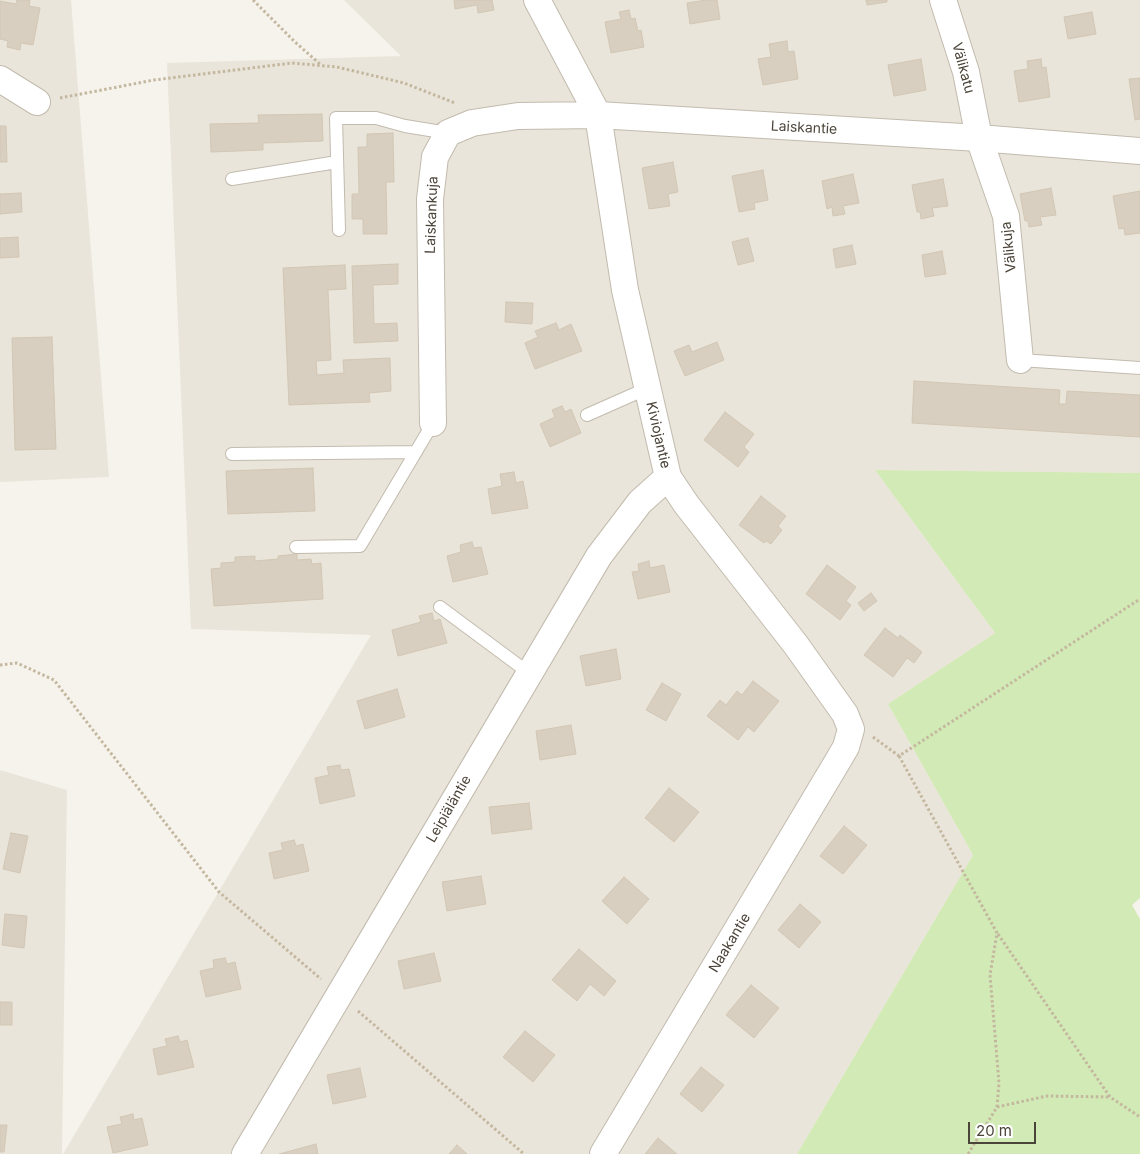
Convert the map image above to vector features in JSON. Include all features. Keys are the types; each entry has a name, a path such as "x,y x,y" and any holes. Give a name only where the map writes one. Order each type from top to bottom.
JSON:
{"street":[{"path":"448,133 472,123 518,116 598,116 537,0"},
{"name":"Välikatu","path":"943,0 966,72 979,138"},
{"path":"0,79 37,102"},
{"name":"Laiskantie","path":"598,116 979,138 1140,151"},
{"name":"Kiviojantie","path":"598,116 625,290 668,477 686,504 796,645 845,714 851,729"},
{"name":"Laiskankuja","path":"433,423 430,199 435,157 448,133"},
{"name":"Välikuja","path":"979,138 1006,216 1020,360"},
{"name":"Leipiäläntie","path":"245,1154 599,556 640,502 668,477"},
{"name":"Naakantie","path":"603,1154 846,747 851,729"}],"lane":[{"path":"339,230 336,118 376,118 405,126 448,133"},
{"path":"232,178 337,162"},
{"path":"1020,360 1140,368"},
{"path":"586,415 648,388"},
{"path":"296,547 360,546 433,423"},
{"path":"232,454 416,452"},
{"path":"440,607 529,673"}],"path":[{"path":"253,0 322,66"},
{"path":"37,102 154,80 292,62 322,66 404,83 458,105"},
{"path":"899,756 1140,599"},
{"path":"0,665 17,663 54,680 219,892 524,1154"},
{"path":"851,729 877,739 899,756 997,933 1110,1098 1140,1117"},
{"path":"968,1154 997,1107 999,1083 990,976 997,933"},
{"path":"997,1107 1047,1096 1110,1098"}],"shaded area":[{"path":"0,0 71,0 109,477 0,482"},
{"path":"344,0 1140,0 1140,473 875,470 995,633 888,704 973,855 797,1154 63,1154 371,635 191,629 167,63 401,56"},
{"path":"0,770 67,790 62,1154 0,1154"}],"green space":[{"path":"875,470 1140,473 1140,898 1132,905 1140,919 1140,1154 797,1154 973,855 888,704 995,633"}],"building":[{"path":"17,0 30,0 29,6 40,8 33,45 21,43 20,50 7,47 8,41 0,39 0,1 16,4"},
{"path":"454,0 492,0 494,10 478,13 477,5 455,9"},
{"path":"717,0 720,19 690,24 687,3"},
{"path":"866,0 887,0 887,2 867,5"},
{"path":"629,10 631,19 635,18 638,31 641,30 644,47 611,53 605,22 621,19 619,12"},
{"path":"1092,12 1096,34 1068,39 1064,17"},
{"path":"787,41 788,52 794,51 798,79 763,85 758,59 771,57 769,44"},
{"path":"921,59 926,90 894,96 888,65"},
{"path":"1041,59 1042,68 1046,67 1050,97 1019,102 1014,71 1028,69 1027,61"},
{"path":"1140,78 1140,119 1135,120 1129,79"},
{"path":"322,114 323,141 263,143 263,150 211,152 210,124 259,123 258,115"},
{"path":"0,126 6,126 7,162 0,162"},
{"path":"393,133 394,182 386,182 387,234 363,234 363,219 352,219 352,194 359,194 358,147 367,147 367,134"},
{"path":"673,162 678,192 668,194 670,206 649,209 642,168"},
{"path":"763,170 768,200 754,203 755,209 739,212 732,176"},
{"path":"853,174 859,203 843,206 845,214 833,216 832,207 827,209 822,181"},
{"path":"943,179 948,206 932,208 934,216 921,219 920,212 917,212 912,185"},
{"path":"1051,188 1056,215 1040,217 1042,225 1029,227 1028,221 1025,221 1020,194"},
{"path":"1140,191 1140,233 1125,235 1124,228 1119,229 1113,196"},
{"path":"21,193 22,212 0,214 0,194"},
{"path":"18,237 19,257 0,258 0,238"},
{"path":"748,238 754,261 738,265 732,242"},
{"path":"852,245 856,264 836,268 833,249"},
{"path":"942,251 946,274 925,277 922,255"},
{"path":"398,264 398,284 373,285 374,324 397,323 398,341 354,343 352,266"},
{"path":"345,265 346,289 328,290 331,360 316,361 317,375 344,373 343,360 390,358 391,391 369,393 370,402 289,405 283,268"},
{"path":"506,302 533,303 532,324 505,322"},
{"path":"556,323 559,330 571,324 582,351 535,369 525,343 538,337 535,331"},
{"path":"52,337 56,449 15,450 12,338"},
{"path":"717,342 724,360 685,376 674,351 689,345 692,352"},
{"path":"914,381 1060,390 1059,404 1066,404 1067,391 1140,395 1140,437 912,423"},
{"path":"562,406 565,412 571,409 581,433 550,447 540,424 555,417 552,410"},
{"path":"725,412 754,434 744,447 749,452 738,467 704,440"},
{"path":"313,468 315,511 228,514 226,471"},
{"path":"514,472 516,483 523,481 528,508 492,514 488,489 502,486 500,474"},
{"path":"761,496 786,516 778,526 782,530 771,544 766,541 764,543 739,525"},
{"path":"472,542 474,548 481,547 488,574 453,582 447,556 461,552 460,545"},
{"path":"297,554 297,560 311,559 312,564 321,563 323,599 214,606 211,569 221,568 221,563 235,562 235,557 255,556 255,561 278,559 278,556"},
{"path":"649,561 650,568 664,565 670,592 638,599 632,572 639,571 638,564"},
{"path":"827,565 856,587 846,601 851,605 840,620 806,594"},
{"path":"871,593 877,601 864,611 858,603"},
{"path":"432,613 434,621 440,619 447,643 398,656 392,630 421,622 419,616"},
{"path":"885,628 898,638 900,635 922,652 914,663 907,658 893,677 864,655"},
{"path":"616,649 621,679 586,686 580,656"},
{"path":"753,681 779,701 754,732 748,727 738,740 707,716 720,700 726,705 737,691 742,695"},
{"path":"662,683 681,694 666,721 646,710"},
{"path":"397,689 405,717 365,729 357,701"},
{"path":"571,725 576,754 540,760 536,731"},
{"path":"340,765 341,770 349,769 355,796 320,804 315,778 329,775 327,767"},
{"path":"669,788 699,812 674,842 645,818"},
{"path":"529,803 532,829 492,834 489,807"},
{"path":"844,826 867,845 843,874 820,856"},
{"path":"11,833 28,836 20,873 3,869"},
{"path":"294,840 296,846 303,844 309,871 274,879 269,853 283,850 281,843"},
{"path":"481,876 486,904 447,911 442,882"},
{"path":"624,877 649,899 627,924 602,901"},
{"path":"800,904 821,922 799,948 778,930"},
{"path":"5,914 27,916 24,948 2,945"},
{"path":"579,949 616,981 604,996 590,984 577,1001 552,980"},
{"path":"434,953 441,981 404,989 398,961"},
{"path":"225,958 227,964 235,962 241,989 206,997 200,971 214,968 213,960"},
{"path":"751,985 779,1008 754,1038 726,1015"},
{"path":"0,1002 12,1002 12,1025 0,1025"},
{"path":"525,1031 555,1055 533,1082 503,1057"},
{"path":"178,1036 180,1042 187,1040 194,1067 158,1075 153,1049 167,1046 165,1039"},
{"path":"701,1067 724,1085 702,1112 680,1094"},
{"path":"360,1068 366,1097 333,1104 327,1075"},
{"path":"133,1114 134,1120 142,1118 148,1145 113,1153 107,1127 122,1124 120,1117"},
{"path":"0,1125 7,1125 4,1152 0,1152"},
{"path":"658,1138 677,1154 645,1154"},
{"path":"316,1144 318,1154 279,1154"},
{"path":"457,1145 467,1154 449,1154"}]}
